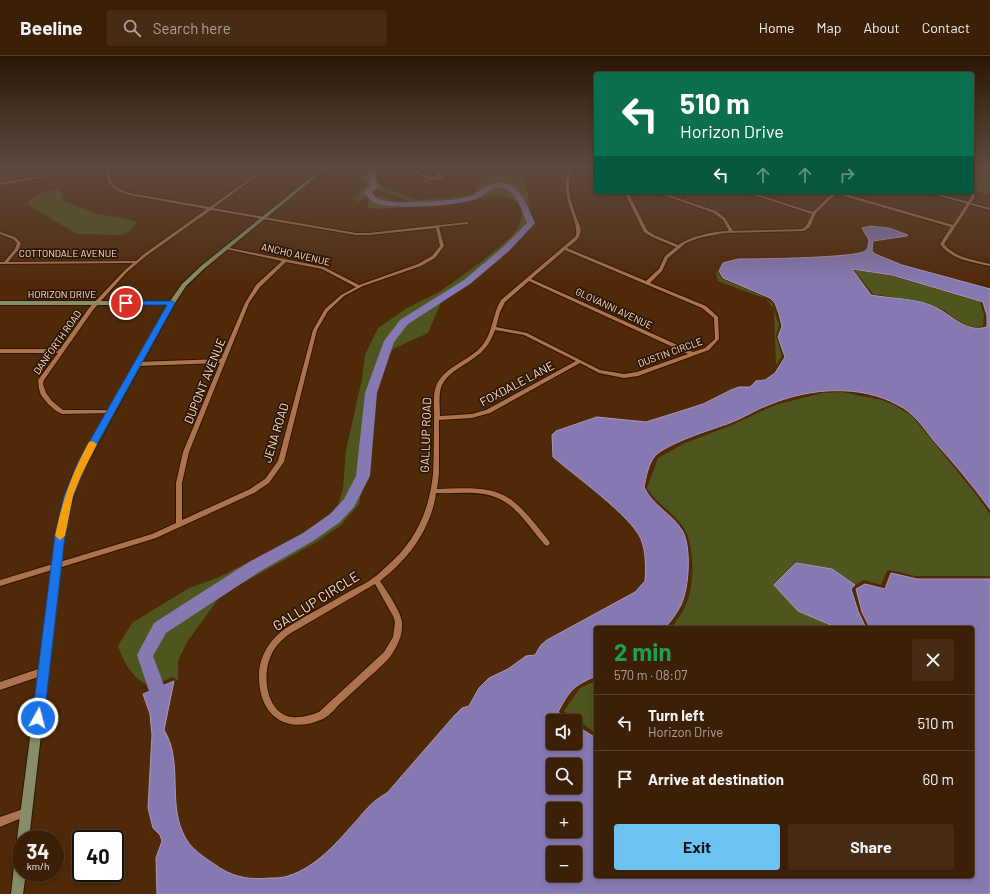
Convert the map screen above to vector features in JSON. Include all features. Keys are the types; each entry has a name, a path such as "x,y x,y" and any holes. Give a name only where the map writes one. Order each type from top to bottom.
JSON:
{"street":[{"path":"200,206 362,234 467,223"},
{"name":"DANFORTH ROAD","path":"110,412 62,412 57,409 41,390 39,384 96,303 114,283 136,262 213,206"},
{"path":"24,830 56,566 64,515 69,496 83,460 172,303 193,276 278,206"},
{"name":"GALLUP ROAD","path":"376,580 398,561 417,537 428,516 434,491 437,394 440,383 447,374 480,350 489,340 495,328 500,305 576,238 579,233 572,206"},
{"path":"633,206 645,231 653,236 678,246"},
{"path":"698,206 715,212 724,219 732,232"},
{"path":"792,206 814,213"},
{"path":"647,282 661,270 666,257 678,246 698,237 732,232 803,230 808,227 814,213 821,206"},
{"path":"884,206 952,226"},
{"path":"966,206 942,242 944,248 957,255 990,265"},
{"path":"976,206 990,210"},
{"name":"JENA ROAD","path":"0,583 136,543 252,491 273,475 281,462 318,323 333,303 358,286 410,268 436,254 440,249 442,242 437,226"},
{"path":"0,233 14,238 19,243 17,249 5,263"},
{"name":"ANCHO AVENUE","path":"226,248 323,268 358,286"},
{"name":"DUSTIN CIRCLE","path":"495,328 532,337 607,374 630,375 692,354 711,346 717,339 718,323 716,318 709,310 700,304 564,248"},
{"name":"DUPONT AVENUE","path":"179,524 179,488 182,466 224,361 252,295 265,279 285,260"},
{"name":"COTTONDALE AVENUE","path":"0,263 136,262"},
{"name":"GLOVANNI AVENUE","path":"529,279 692,354"},
{"name":"HORIZON DRIVE","path":"0,303 172,303"},
{"path":"0,351 61,351"},
{"path":"137,364 224,361"},
{"name":"FOXDALE LANE","path":"436,418 472,416 488,412 580,362"},
{"path":"434,491 480,492 499,496 514,506 547,543"},
{"name":"GALLUP CIRCLE","path":"376,580 396,614 399,622 397,638 390,651 330,710 322,715 312,720 293,722 283,719 275,714 269,707 265,698 262,678 262,668 270,648 285,633 376,580"},
{"path":"0,686 44,671"},
{"path":"0,822 26,812"},
{"path":"16,894 18,882"}],"green space":[{"path":"30,206 77,206 98,214 137,222 130,231 122,235 77,234"},
{"path":"368,206 410,206 380,209 368,208"},
{"path":"520,206 529,206 532,225 524,234 442,300 428,333 393,349 379,372 368,459 359,504 341,525 315,543 221,595 187,642 178,661 178,681 173,677 147,688 147,685 132,673 118,646 132,623 189,588 217,578 287,543 335,516 343,488 346,450 362,379 365,355 378,328 407,308 439,292 481,262 512,236 520,224 523,209"},
{"path":"717,271 722,279 766,299 718,281"},
{"path":"855,271 892,276 980,302 984,315 983,326 976,327 964,324 943,310 929,304 873,294"},
{"path":"766,299 772,303 774,309"},
{"path":"774,309 779,325 776,336 782,356 776,365"},
{"path":"842,392 882,400 896,406 912,416 975,493 990,514 990,576 915,576 890,570 887,571 881,585 864,580 855,585 832,569 798,611 833,626 672,626 683,610 691,588 691,553 686,532 681,524 654,498 647,488 658,458 685,443 732,425 775,405 822,393"},
{"path":"594,682 594,732 582,723 582,714 568,714 564,711 580,688"}],"shaded area":[{"path":"870,226 889,228 908,235 873,241 872,251 875,254 902,265 990,289 990,509 963,474 914,416 898,405 883,398 868,394 851,391 835,391 802,394 765,406 733,422 669,446 653,459 644,487 652,499 678,524 685,537 688,568 684,598 674,617 667,626 594,626 594,677 577,686 569,694 558,712 560,714 546,714 546,750 582,750 582,729 594,737 594,878 974,878 974,626 869,626 862,612 856,589 865,584 885,589 891,573 917,579 990,579 990,894 157,894 156,858 162,841 160,835 153,828 148,808 152,735 150,714 143,694 174,681 164,730 170,742 173,754 176,808 179,821 186,839 194,849 220,868 244,878 276,878 299,872 318,860 335,844 371,804 387,793 454,716 462,708 469,706 479,688 489,678 508,669 526,656 535,655 541,645 547,640 635,592 645,581 645,555 641,539 626,519 553,457 552,435 556,431 597,417 646,422 703,404 739,387 750,387 756,381 765,380 775,373 785,357 778,337 782,326 779,314 775,303 770,298 723,278 719,271 723,263 738,259 805,258 844,255 865,251 869,240 862,228","holes":["852,269 892,275 983,302 987,316 987,327 973,328 966,326 937,308 922,302 871,295"]},
{"path":"796,563 832,569 855,585 851,589 858,611 865,626 833,626 798,611 774,585"}],"waterway":[{"path":"156,688 145,655 160,628 254,567 308,537 335,518 349,503 363,476 371,393 389,341 404,322 467,282 506,249 531,223 524,206"}],"slow traffic":[{"path":"60,536 69,496 83,460 92,444"}],"route":[{"path":"38,718 60,535 69,496 83,460 172,303 126,303"}]}
